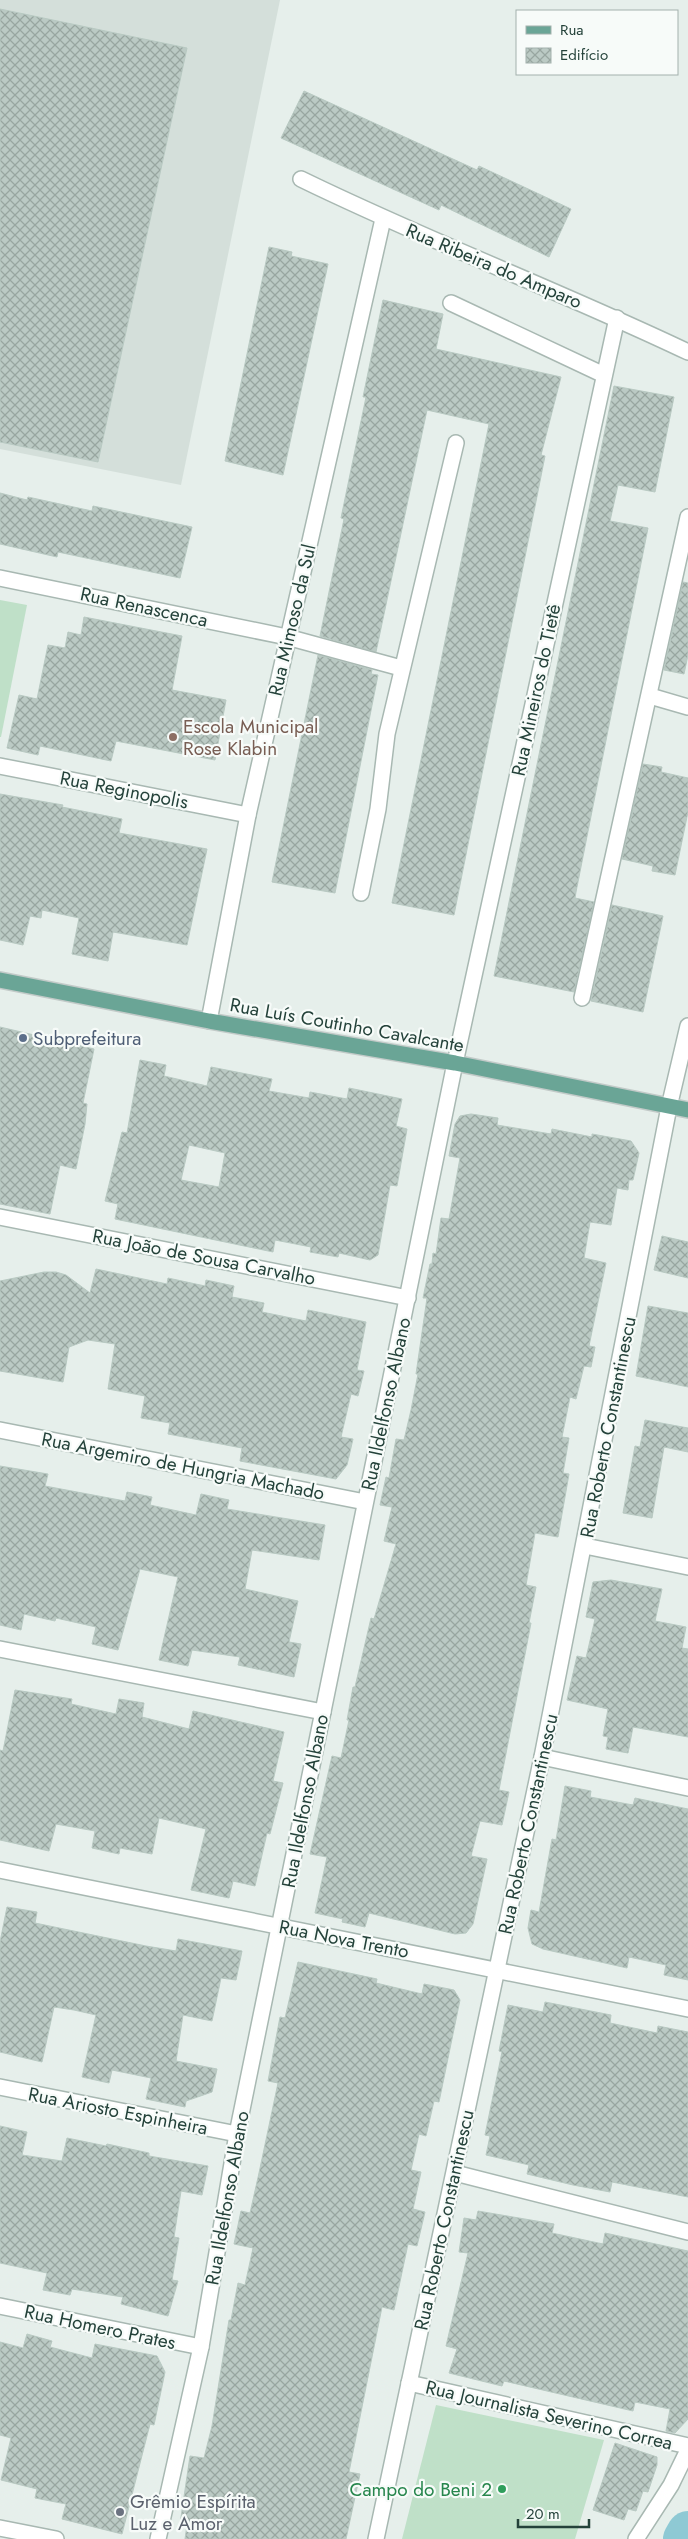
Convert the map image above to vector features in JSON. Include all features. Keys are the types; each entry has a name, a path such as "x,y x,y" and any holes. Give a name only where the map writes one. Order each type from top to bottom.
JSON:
{"main road":[{"name":"Rua Luís Coutinho Cavalcante","path":"0,980 209,1022 455,1063 688,1110"}],"street":[{"name":"Rua Ribeira do Amparo","path":"301,179 384,220 617,318 688,352"},
{"name":"Rua Mimoso da Sul","path":"209,1022 248,815 384,220"},
{"path":"451,303 604,374"},
{"name":"Rua Mineiros do Tietê","path":"455,1063 617,318"},
{"path":"361,893 378,808 386,734 456,443"},
{"path":"582,998 688,517"},
{"name":"Rua Renascenca","path":"0,578 288,637 401,668"},
{"path":"650,696 688,707"},
{"name":"Rua Reginopolis","path":"0,766 248,815"},
{"name":"Rua Roberto Constantinescu","path":"376,2539 542,1757 670,1107 688,1026"},
{"name":"Rua Ildelfonso Albano","path":"158,2539 201,2347 237,2134 455,1063"},
{"name":"Rua João de Sousa Carvalho","path":"0,1217 408,1298"},
{"name":"Rua Argemiro de Hungria Machado","path":"0,1430 365,1502"},
{"path":"585,1546 688,1567"},
{"path":"0,1649 323,1712"},
{"path":"542,1757 688,1788"},
{"name":"Rua Nova Trento","path":"0,1870 688,2009"},
{"name":"Rua Ariosto Espinheira","path":"0,2088 237,2134"},
{"path":"455,2173 688,2232"},
{"name":"Rua Homero Prates","path":"0,2306 201,2347"},
{"name":"Rua Journalista Severino Correa","path":"409,2383 688,2446"},
{"path":"636,2539 671,2485 688,2450"},
{"path":"0,2528 56,2539"}],"shaded area":[{"path":"0,0 280,0 181,485 0,449"}],"green space":[{"path":"0,600 27,605 1,737 0,737"},
{"name":"Campo do Beni 2","path":"436,2405 604,2440 575,2539 402,2539"}],"building":[{"path":"0,9 187,48 98,462 0,442"},
{"path":"304,91 477,170 479,166 571,209 549,257 441,205 439,210 281,138"},
{"path":"269,247 292,252 291,256 328,264 283,475 225,461"},
{"path":"383,300 443,314 436,349 561,377 541,455 545,456 454,915 392,903 489,424 427,410 376,652 320,636 344,519 341,518 366,397 363,397"},
{"path":"614,386 674,397 655,492 618,485 610,521 648,528 575,898 594,902 574,992 494,976"},
{"path":"0,493 27,500 28,497 92,511 93,506 192,527 180,578 58,552 57,557 0,544"},
{"path":"683,582 688,583 688,655 684,674 664,670"},
{"path":"84,617 182,636 172,690 226,700 215,760 116,741 111,761 40,746 38,755 7,748 19,695 37,699 48,645 65,648 68,632 81,635"},
{"path":"318,655 372,670 371,674 378,675 335,893 272,882"},
{"path":"643,764 662,767 661,772 688,778 688,812 675,875 652,871 653,866 622,859"},
{"path":"0,794 63,805 62,807 122,819 119,833 207,849 187,945 113,932 108,961 72,954 79,918 42,910 41,918 30,916 23,945 0,940"},
{"path":"612,905 663,916 643,1012 591,1001"},
{"path":"0,1027 94,1049 83,1103 87,1104 85,1124 76,1169 60,1165 50,1214 0,1204"},
{"path":"140,1060 166,1065 164,1076 207,1086 211,1067 272,1079 269,1091 309,1098 310,1092 347,1099 349,1088 402,1099 396,1126 407,1129 397,1186 390,1185 378,1255 370,1260 339,1253 338,1257 310,1252 311,1247 275,1240 273,1252 115,1219 118,1204 105,1201 122,1132 127,1133","holes":["189,1145 225,1153 219,1187 181,1180"]},
{"path":"471,1114 498,1118 497,1125 551,1134 552,1129 592,1137 592,1134 631,1141 639,1153 633,1180 629,1180 628,1190 617,1188 611,1225 590,1222 584,1258 606,1263 589,1346 595,1347 591,1367 584,1366 576,1399 570,1397 562,1437 569,1438 563,1473 569,1474 558,1537 535,1533 526,1585 536,1587 529,1623 531,1623 499,1790 509,1792 502,1825 480,1821 471,1856 487,1859 473,1924 466,1933 455,1934 369,1913 365,1927 342,1922 343,1919 315,1913 327,1857 310,1854 332,1756 341,1758 349,1720 347,1720 353,1687 355,1687 371,1618 374,1619 396,1544 384,1541 392,1507 380,1505 386,1477 389,1478 396,1439 404,1440 418,1374 416,1374 427,1298 423,1298 433,1253 436,1254 441,1218 449,1219 460,1158 449,1156 455,1124 460,1116"},
{"path":"662,1236 688,1242 688,1278 654,1270"},
{"path":"96,1269 167,1284 168,1278 205,1286 206,1280 234,1286 232,1297 264,1303 262,1312 306,1321 308,1310 366,1322 357,1370 364,1371 358,1396 351,1394 341,1437 353,1439 347,1465 336,1479 240,1461 242,1448 168,1434 170,1423 141,1418 145,1396 108,1389 115,1344 88,1340 69,1347 63,1382 0,1371 0,1281 44,1272 56,1272 66,1275 90,1293"},
{"path":"648,1306 688,1313 688,1387 636,1376"},
{"path":"645,1420 688,1428 688,1452 664,1447 652,1518 623,1513 635,1446 640,1447"},
{"path":"0,1466 48,1474 45,1486 125,1501 127,1492 152,1497 150,1505 196,1515 201,1494 229,1500 227,1509 325,1525 319,1560 252,1550 245,1589 298,1601 289,1642 301,1644 294,1677 238,1665 240,1657 192,1650 188,1666 159,1660 178,1577 140,1569 118,1650 92,1644 96,1627 56,1618 55,1621 24,1614 21,1630 0,1625"},
{"path":"611,1580 662,1589 655,1621 686,1627 682,1648 688,1649 688,1737 633,1727 628,1753 606,1749 608,1737 603,1736 608,1709 567,1700 577,1656 586,1658 595,1619 586,1617 593,1582"},
{"path":"15,1690 72,1699 71,1704 116,1714 119,1699 144,1703 142,1717 189,1729 193,1711 284,1732 273,1781 283,1783 270,1834 267,1833 255,1886 233,1881 229,1898 191,1890 206,1829 159,1818 152,1854 120,1848 119,1854 92,1848 95,1831 56,1824 49,1851 0,1840 0,1750 3,1751"},
{"path":"565,1786 591,1791 590,1797 633,1805 635,1798 688,1809 688,1980 664,1975 666,1965 629,1957 627,1968 543,1949 532,1944 528,1928 531,1910 539,1912 552,1839 556,1840"},
{"path":"7,1907 37,1912 35,1923 146,1946 176,1951 178,1939 242,1951 236,1980 221,1978 212,2021 183,2015 176,2061 217,2069 212,2092 186,2101 185,2107 146,2099 151,2078 112,2070 109,2083 82,2077 96,2015 74,2010 54,2007 42,2062 0,2052 0,1942"},
{"path":"298,1962 377,1979 376,1983 422,1994 424,1984 454,1990 460,2000 439,2102 434,2101 426,2136 419,2134 411,2170 421,2172 413,2209 425,2212 417,2246 408,2244 394,2310 382,2307 349,2472 360,2474 346,2539 185,2539 187,2525 180,2524 190,2456 204,2458 212,2426 229,2320 231,2320 238,2283 245,2285 253,2248 234,2244 241,2211 250,2213 278,2083 268,2081 280,2017 285,2018"},
{"path":"545,2002 611,2015 610,2023 657,2033 658,2026 688,2032 688,2197 612,2182 610,2192 573,2185 527,2174 529,2165 486,2155 490,2136 485,2135 502,2052 499,2051 508,2005 543,2012"},
{"path":"0,2126 27,2132 22,2155 62,2161 67,2138 106,2146 107,2144 149,2153 149,2156 208,2166 202,2195 181,2191 174,2237 179,2238 172,2280 178,2281 168,2316 121,2304 123,2297 72,2289 70,2295 43,2290 47,2273 0,2263"},
{"path":"478,2211 554,2224 552,2233 603,2244 605,2233 688,2251 688,2419 675,2433 666,2431 670,2409 635,2402 633,2411 504,2381 502,2386 449,2373 457,2349 446,2346 468,2253 459,2252 464,2218 476,2220"},
{"path":"27,2334 52,2341 50,2347 92,2358 95,2344 157,2356 165,2372 154,2425 150,2424 122,2534 62,2519 66,2504 35,2498 37,2489 1,2480 11,2438 0,2435 0,2342 23,2348"},
{"path":"615,2443 657,2457 657,2465 648,2492 643,2491 636,2511 628,2509 624,2520 593,2510"}],"waterway":[{"path":"684,2539 688,2532"}],"place":[{"name":"Escola Municipal Rose Klabin","path":"173,737"},
{"name":"Subprefeitura","path":"23,1038"},
{"name":"Campo do Beni 2","path":"502,2489"},
{"name":"Grêmio Espírita Luz e Amor","path":"120,2512"}]}
